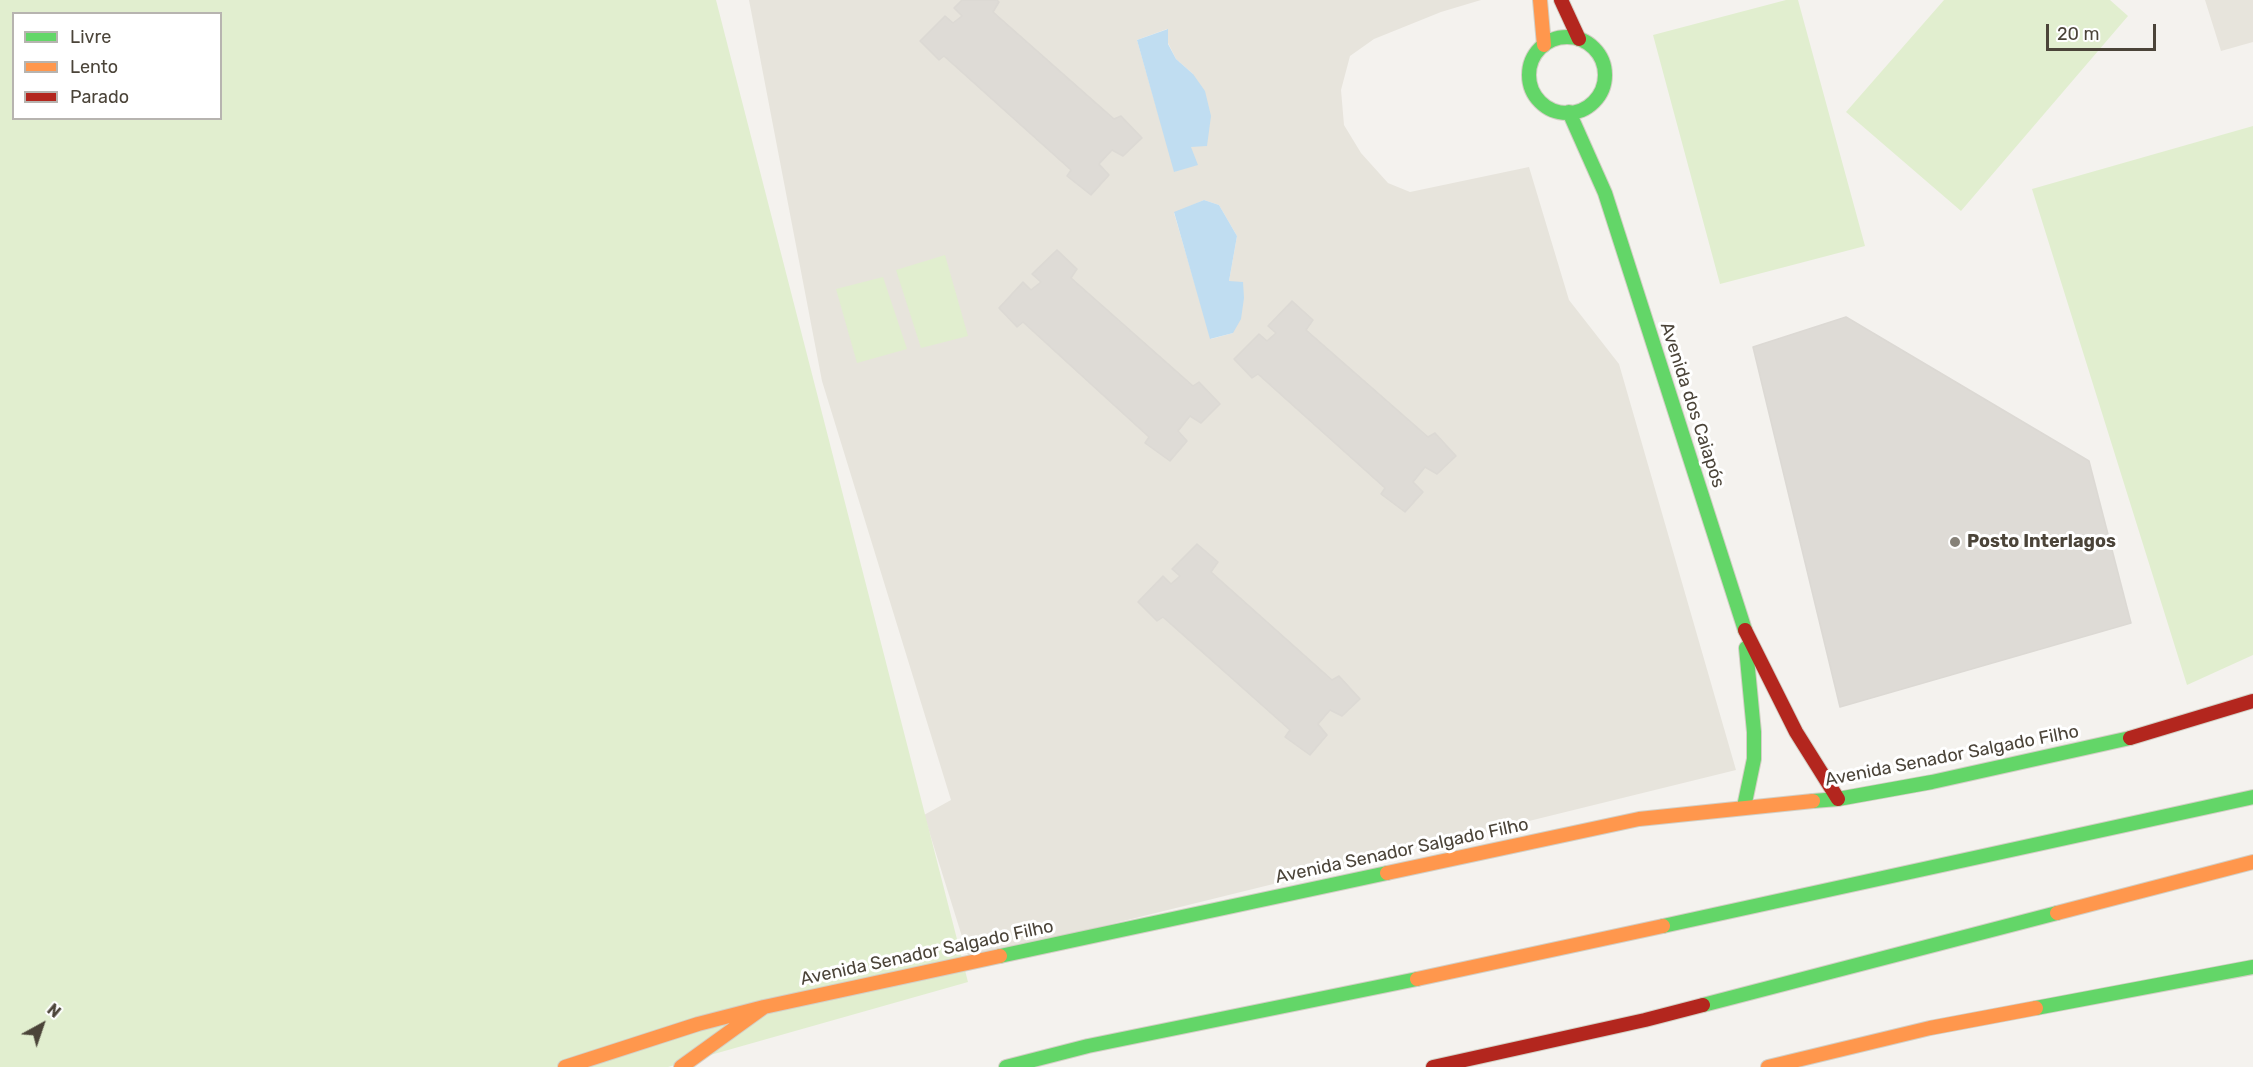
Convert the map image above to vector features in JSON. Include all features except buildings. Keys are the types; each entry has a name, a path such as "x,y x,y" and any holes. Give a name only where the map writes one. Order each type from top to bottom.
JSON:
{"main road":[{"path":"1540,0 1544,45"},
{"path":"1561,0 1580,39"},
{"path":"1560,37 1580,39 1595,49 1604,66 1604,84 1595,101 1588,106 1569,112 1560,112 1544,104 1532,88 1530,69 1532,60 1544,45 1560,37"},
{"path":"1595,101 1597,120"},
{"name":"Avenida dos Caiapós","path":"1569,112 1605,193 1744,628 1796,732 1838,799"},
{"name":"Avenida dos Caiapós","path":"1600,150 1605,193"},
{"name":"Avenida dos Caiapós","path":"1744,628 1754,741 1754,759 1744,807"},
{"name":"Avenida Senador Salgado Filho","path":"565,1067 698,1024 764,1007 1639,819 1838,799 1932,782 2141,736 2253,701"},
{"path":"1006,1067 1088,1046 1519,957 2253,797"},
{"path":"1433,1067 1644,1020 2253,862"},
{"path":"1768,1067 1930,1028 2253,967"},
{"path":"681,1067 764,1007"}],"shaded area":[{"path":"749,0 1481,0 1441,12 1374,39 1350,56 1341,90 1344,125 1361,153 1388,183 1410,192 1529,167 1569,300 1619,364 1736,770 969,959 924,815 951,800 822,381","holes":["1167,29 1168,43 1176,59 1193,74 1191,147 1175,172 1137,40","1204,200 1219,205 1237,236 1229,281 1233,333 1211,339 1174,213"]},
{"path":"2205,0 2253,0 2253,42 2221,51"}],"green space":[{"path":"0,0 716,0 968,982 668,1067 0,1067"},
{"path":"1786,0 1798,0 1865,246 1720,284 1653,35"},
{"path":"1944,0 2110,0 2128,16 1961,211 1846,112"},
{"path":"2253,126 2253,655 2187,685 2032,189"},
{"path":"945,255 968,336 921,348 896,270"},
{"path":"883,277 907,349 857,363 836,289"}],"water":[{"path":"1168,29 1168,44 1176,59 1193,74 1205,91 1211,116 1207,146 1191,147 1198,165 1174,172 1137,40"},
{"path":"1204,200 1219,205 1237,236 1229,281 1243,282 1244,298 1241,319 1233,333 1210,339 1174,212"}],"traffic: fast":[{"path":"1567,37 1581,40 1594,48 1602,61 1605,75 1602,89 1594,102 1581,110 1567,113 1553,110 1540,102 1532,89 1529,75 1532,61 1540,48 1553,40 1567,37"},
{"path":"1569,112 1605,193 1745,630"},
{"path":"1744,807 1754,759 1754,732 1746,648"},
{"path":"1813,801 1838,799 1932,782 2130,738"},
{"path":"1663,926 2253,797"},
{"path":"1000,956 1387,873"},
{"path":"1703,1005 2057,913"},
{"path":"2036,1008 2253,967"},
{"path":"1006,1067 1088,1046 1417,979"}],"traffic: slow":[{"path":"1540,0 1544,45"},
{"path":"1387,873 1639,819 1813,801"},
{"path":"2057,913 2253,862"},
{"path":"1417,979 1663,926"},
{"path":"565,1067 698,1024 764,1007 1000,956"},
{"path":"681,1067 764,1007"},
{"path":"1768,1067 1930,1028 2036,1008"}],"traffic: jam":[{"path":"1561,0 1579,39"},
{"path":"1745,630 1796,732 1838,799"},
{"path":"2130,738 2253,701"},
{"path":"1433,1067 1703,1005"}],"place":[{"name":"Posto Interlagos","path":"1955,542"}]}
